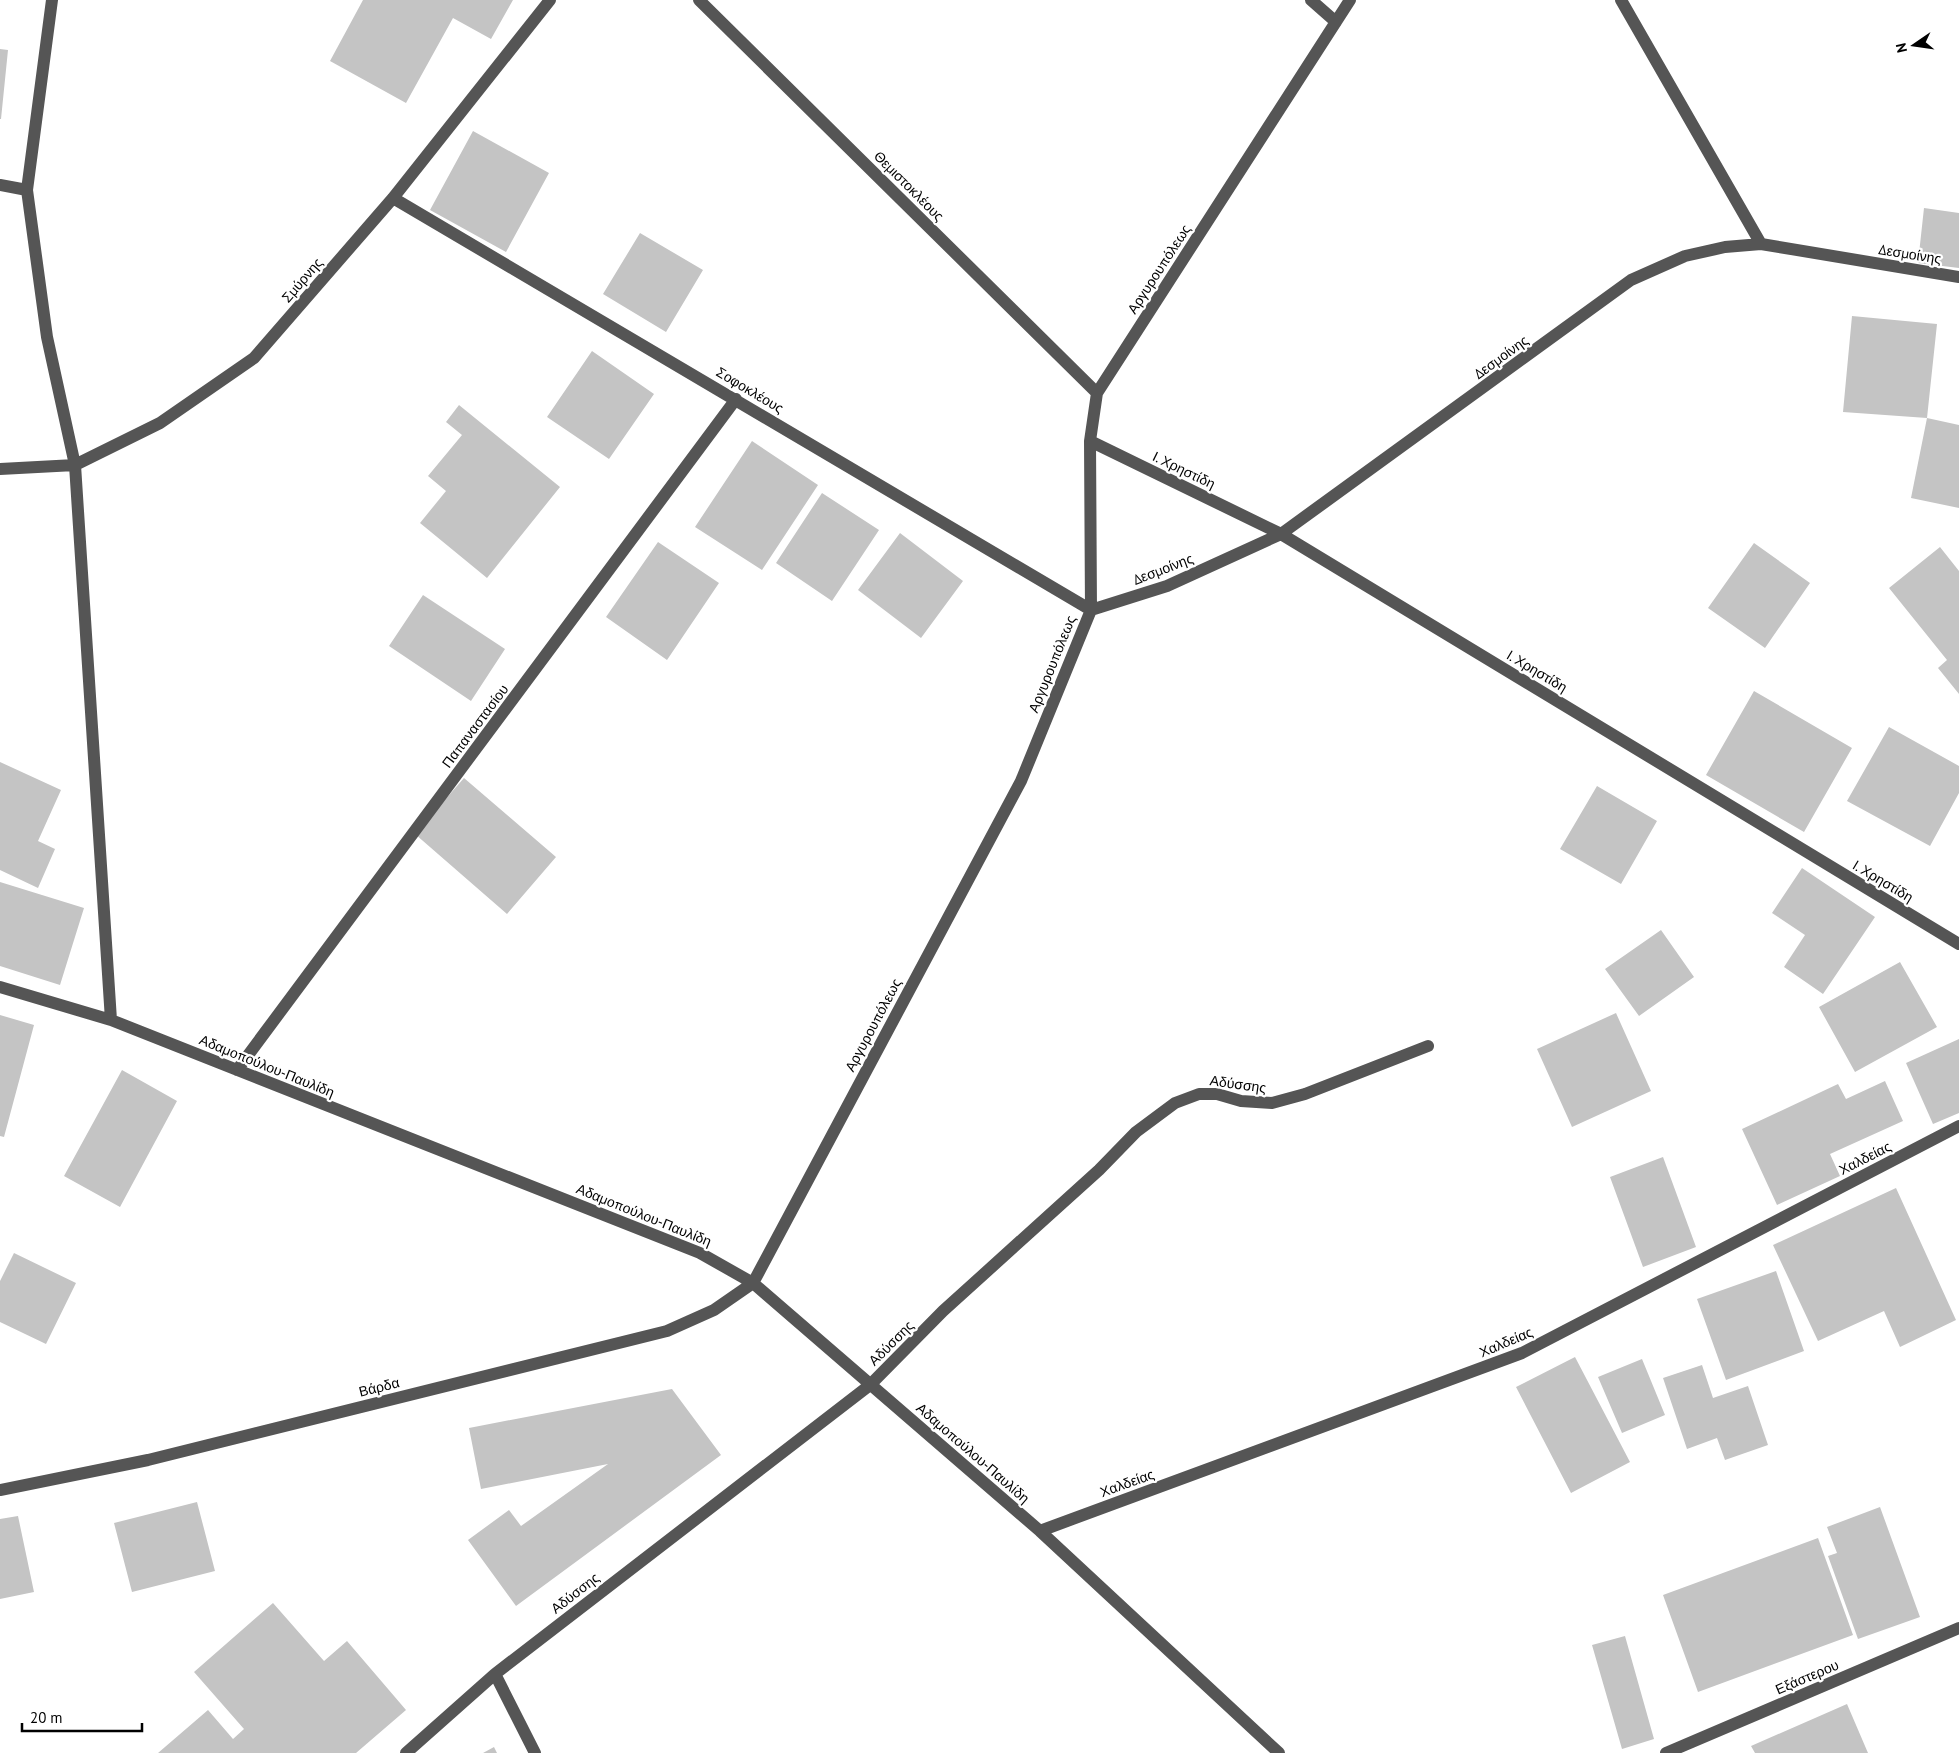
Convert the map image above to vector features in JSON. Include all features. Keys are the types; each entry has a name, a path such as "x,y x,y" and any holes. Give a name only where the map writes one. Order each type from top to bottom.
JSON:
{"street":[{"path":"52,0 27,190 48,336 75,465 111,1020"},
{"name":"Σμύρνης","path":"0,468 75,465 160,423 254,358 393,198 550,0"},
{"name":"Θεμιστοκλέους","path":"699,0 1097,393"},
{"path":"1311,0 1336,22"},
{"name":"Αργυρουπόλεως","path":"753,1283 1021,781 1090,610 1090,441 1097,393 1350,0"},
{"path":"1621,0 1762,244"},
{"path":"0,185 27,190"},
{"name":"Σοφοκλέους","path":"393,198 736,399 1090,610"},
{"name":"Δεσμοίνης","path":"1090,610 1167,586 1281,534 1631,280 1685,256 1725,247 1762,244 1959,277"},
{"name":"Παπαναστασίου","path":"237,1070 736,399"},
{"name":"Ι. Χρηστίδη","path":"1090,441 1281,534 1959,944"},
{"name":"Αδαμοπούλου-Παυλίδη","path":"0,987 111,1020 700,1252 753,1283 1040,1531 1279,1753"},
{"name":"Αδύσσης","path":"406,1753 495,1674 870,1385 944,1311 1099,1170 1136,1132 1176,1102 1199,1094 1216,1094 1241,1101 1272,1103 1305,1094 1428,1046"},
{"name":"Χαλδείας","path":"1040,1531 1522,1353 1959,1126"},
{"name":"Βάρδα","path":"0,1490 148,1460 667,1331 714,1310 753,1283"},
{"name":"Εξάστερου","path":"1666,1753 1959,1628"},
{"path":"495,1674 535,1753"}],"building":[{"path":"363,0 513,0 491,39 453,18 406,103 330,61"},
{"path":"0,49 8,50 1,119 0,119"},
{"path":"473,131 549,173 506,252 430,210"},
{"path":"1924,208 1959,213 1959,268 1918,263"},
{"path":"640,233 703,270 666,332 603,294"},
{"path":"1852,316 1937,324 1927,418 1843,412"},
{"path":"592,351 654,394 609,459 547,417"},
{"path":"459,405 560,487 487,578 420,523 446,491 428,476 462,435 446,422"},
{"path":"1927,418 1959,425 1959,508 1911,498"},
{"path":"752,441 818,485 762,570 695,527"},
{"path":"822,493 879,530 832,601 776,563"},
{"path":"900,533 963,581 921,638 858,590"},
{"path":"658,542 719,583 667,660 606,617"},
{"path":"1754,543 1810,583 1765,648 1708,608"},
{"path":"1940,547 1959,571 1959,694 1938,668 1947,660 1889,588"},
{"path":"423,595 505,649 471,701 389,646"},
{"path":"1754,691 1852,748 1804,832 1706,775"},
{"path":"1889,727 1959,766 1959,793 1930,846 1847,801"},
{"path":"0,762 61,790 38,841 55,849 38,888 0,870"},
{"path":"464,778 556,857 507,914 415,834"},
{"path":"1597,786 1657,821 1621,884 1560,849"},
{"path":"1802,868 1875,917 1823,994 1784,967 1805,935 1772,913"},
{"path":"0,882 84,908 60,985 0,966"},
{"path":"1661,930 1694,977 1639,1016 1605,969"},
{"path":"1900,962 1937,1027 1855,1072 1819,1007"},
{"path":"1616,1013 1651,1091 1572,1127 1537,1049"},
{"path":"0,1015 34,1025 4,1137 0,1136"},
{"path":"1959,1039 1959,1113 1933,1124 1906,1063"},
{"path":"122,1070 177,1101 120,1207 64,1176"},
{"path":"1885,1081 1903,1121 1830,1154 1840,1176 1777,1205 1742,1129 1838,1084 1846,1099"},
{"path":"1663,1157 1696,1247 1643,1267 1610,1177"},
{"path":"1896,1188 1956,1320 1900,1347 1884,1311 1818,1341 1773,1245"},
{"path":"14,1253 76,1283 46,1344 0,1322 0,1281"},
{"path":"1776,1271 1804,1351 1726,1380 1697,1299"},
{"path":"1575,1357 1630,1462 1571,1493 1516,1387"},
{"path":"1642,1359 1665,1415 1622,1433 1598,1377"},
{"path":"1702,1365 1713,1398 1748,1386 1768,1445 1725,1460 1717,1438 1687,1449 1663,1378"},
{"path":"672,1389 721,1455 516,1606 468,1540 509,1510 521,1526 608,1464 481,1489 469,1428"},
{"path":"197,1502 215,1571 132,1592 114,1523"},
{"path":"1880,1507 1920,1617 1858,1639 1828,1556 1837,1553 1827,1527"},
{"path":"18,1516 34,1592 0,1599 0,1519"},
{"path":"1818,1538 1853,1635 1698,1692 1663,1595"},
{"path":"273,1603 324,1661 347,1641 406,1710 356,1753 158,1753 208,1710 233,1739 244,1729 194,1672"},
{"path":"1625,1636 1654,1739 1622,1749 1592,1645"},
{"path":"1847,1704 1868,1753 1755,1753 1751,1746"},
{"path":"494,1747 497,1753 483,1753"}]}
